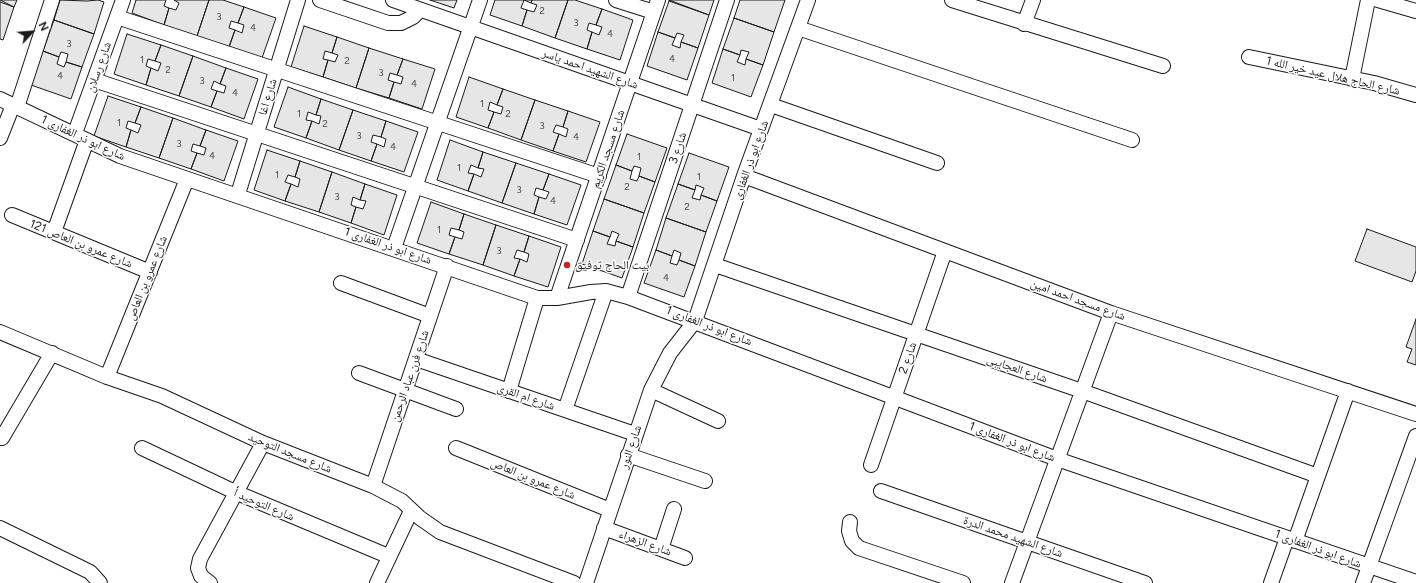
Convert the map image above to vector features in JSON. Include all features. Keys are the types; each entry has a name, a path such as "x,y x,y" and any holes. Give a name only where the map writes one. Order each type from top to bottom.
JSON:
{"street":[{"path":"0,138 15,106 52,0"},
{"name":"شارع رسلان","path":"54,232 81,136 94,80 123,0"},
{"name":"شارع اغا","path":"238,194 298,0"},
{"path":"320,0 388,23 401,23 413,17 420,10"},
{"name":"شارع الشهيد احمد ياسر","path":"393,0 761,129"},
{"path":"394,248 480,0"},
{"path":"616,0 656,6"},
{"name":"شارع 3","path":"628,296 727,0"},
{"name":"شارع ابو ذر الغفارى","path":"695,320 715,265 744,176 808,0"},
{"path":"952,0 1024,24 1163,66"},
{"path":"1024,24 1033,0"},
{"path":"1352,78 1368,0"},
{"path":"1378,0 1416,10"},
{"name":"شارع مسجد الكريم","path":"558,298 656,6"},
{"path":"117,17 598,176"},
{"path":"798,28 1132,140"},
{"name":"شارع الحاج هلال عيد خير الله 1","path":"1250,57 1352,78 1416,95"},
{"path":"94,80 256,135 577,240"},
{"name":"شارع ابو ذر الغفارى 1","path":"0,99 81,136 120,156 238,194 537,298 558,298 606,291 628,296 695,320 1057,459 1416,582"},
{"path":"771,105 937,163"},
{"name":"شارع مسجد احمد امين","path":"744,176 1111,313 1416,414"},
{"name":"شارع عمرو بن العاص","path":"107,377 188,179"},
{"name":"شارع عمرو بن العاص 121","path":"12,215 150,272"},
{"name":"شارع 2","path":"871,465 945,251"},
{"name":"شارع العجايبى","path":"715,265 1082,391 1318,476"},
{"name":"شارع فرن عباد الرحمن","path":"373,486 446,266"},
{"path":"341,283 430,316"},
{"path":"564,410 606,291"},
{"path":"509,391 537,298"},
{"path":"1012,583 1111,313"},
{"name":"شارع النور","path":"586,583 651,390 670,353 695,320"},
{"name":"شارع مسجد التوحيد","path":"0,332 107,377 162,396 263,443 373,486 402,501 411,510 440,532 574,583"},
{"path":"2,438 52,353"},
{"name":"شارع ام القرى","path":"416,359 635,434"},
{"path":"358,373 456,409"},
{"path":"651,390 718,421"},
{"path":"1271,583 1318,476 1348,391"},
{"path":"1363,583 1416,436"},
{"path":"209,583 201,576 198,568 200,559 235,492 263,443"},
{"name":"شارع التوحيد أ","path":"142,448 235,492 388,556"},
{"name":"شارع عمرو بن العاص","path":"456,448 610,510"},
{"path":"628,455 705,481"},
{"name":"شارع الشهيد محمد الدرة","path":"881,491 1145,583"},
{"path":"661,549 674,509"},
{"path":"377,583 388,556 411,510"},
{"path":"850,522 849,531 852,541 859,548 963,583"},
{"path":"0,528 90,572 100,583"},
{"name":"شارع الزهراء","path":"604,528 685,558"}],"building":[{"path":"0,0 17,0 14,7"},
{"path":"60,0 98,0 104,2 94,34 54,20"},
{"path":"136,0 166,0 164,6 169,8 164,25 132,13"},
{"path":"174,0 209,0 197,36 164,25 169,8 176,10 179,3"},
{"path":"209,0 223,0 244,7 238,23 231,21 229,28 235,30 229,47 197,36"},
{"path":"430,0 457,0 454,8"},
{"path":"495,0 524,0 521,8 527,10 522,26 490,15"},
{"path":"524,0 532,0 531,3"},
{"path":"532,0 568,0 555,38 522,26 527,10 534,12 537,5 531,3"},
{"path":"568,0 575,0 602,9 596,25 589,23 587,30 592,32 587,49 555,38"},
{"path":"669,0 714,0 709,15"},
{"path":"740,0 785,0 774,32 734,18"},
{"path":"669,1 709,15 698,48 681,42 684,35 677,33 675,38 658,32"},
{"path":"0,2 14,7 3,40 0,39"},
{"path":"244,7 276,18 262,58 229,47 235,30 242,33 244,25 238,23"},
{"path":"602,9 633,20 620,60 587,49 592,32 599,35 602,27 596,25"},
{"path":"734,18 774,32 763,65 746,59 749,52 741,50 740,55 723,49"},
{"path":"54,20 94,34 82,67 66,62 68,54 61,52 59,57 43,51"},
{"path":"304,26 337,37 332,53 325,51 323,59 328,60 323,77 291,67"},
{"path":"658,32 675,38 672,45 680,48 681,42 698,48 687,80 647,66"},
{"path":"127,34 161,45 155,61 148,59 146,66 151,68 146,85 114,74"},
{"path":"337,37 369,48 356,88 323,77 328,60 335,62 338,55 332,53"},
{"path":"161,45 193,56 179,96 146,85 151,68 158,71 161,63 155,61"},
{"path":"369,48 403,59 397,75 390,73 388,80 394,82 389,98 356,88"},
{"path":"723,49 740,55 737,62 745,65 746,59 763,65 751,97 712,83"},
{"path":"43,51 59,57 57,64 64,67 66,62 82,67 71,99 31,85"},
{"path":"193,56 226,68 220,84 214,81 211,89 217,91 211,107 179,96"},
{"path":"403,59 435,69 422,109 389,98 394,82 401,84 403,77 397,75"},
{"path":"226,68 258,79 244,119 211,107 217,91 224,93 226,86 220,84"},
{"path":"469,77 503,89 497,105 490,102 488,110 494,112 488,128 456,117"},
{"path":"288,87 321,99 316,115 308,112 306,120 312,121 306,138 274,127"},
{"path":"503,89 535,100 521,140 488,128 494,112 501,114 503,107 497,105"},
{"path":"108,96 141,107 135,123 128,121 126,128 131,130 126,147 94,136"},
{"path":"321,99 353,110 339,150 306,138 312,121 319,124 321,116 316,115"},
{"path":"535,100 568,111 563,127 556,125 553,132 559,134 553,151 521,140"},
{"path":"141,107 173,118 159,158 126,147 131,130 138,133 141,125 135,123"},
{"path":"353,110 386,121 381,137 373,135 371,142 377,144 371,161 339,150"},
{"path":"568,111 600,122 586,162 553,151 559,134 566,137 568,129 563,127"},
{"path":"173,118 206,130 200,146 193,144 191,151 197,153 191,169 159,158"},
{"path":"386,121 418,132 404,172 371,161 377,144 384,147 386,139 381,137"},
{"path":"206,130 238,141 224,181 191,169 197,153 204,155 206,148 200,146"},
{"path":"627,134 667,148 655,182 639,176 641,168 634,166 632,171 616,165"},
{"path":"450,140 483,152 478,168 471,165 468,173 474,174 468,191 437,180"},
{"path":"267,150 300,161 295,177 288,175 285,182 291,184 285,201 254,190"},
{"path":"483,152 516,163 502,203 468,191 474,174 481,177 484,169 478,168"},
{"path":"689,153 729,167 717,201 701,195 704,188 696,185 695,190 678,184"},
{"path":"300,161 332,172 319,212 285,201 291,184 298,187 300,179 295,177"},
{"path":"516,163 549,174 543,190 536,188 534,195 539,197 534,214 502,203"},
{"path":"616,165 632,171 630,179 637,181 639,176 655,182 644,213 604,199"},
{"path":"332,172 365,184 360,200 353,197 351,205 356,207 351,223 319,212"},
{"path":"549,174 581,185 567,225 534,214 539,197 546,199 549,192 543,190"},
{"path":"365,184 397,195 384,235 351,223 356,207 363,209 366,201 360,200"},
{"path":"678,184 695,190 692,198 700,200 701,195 717,201 706,232 666,218"},
{"path":"604,199 644,213 633,247 616,241 619,234 612,231 610,237 593,231"},
{"path":"431,202 464,214 459,230 451,228 449,235 455,237 449,254 417,243"},
{"path":"464,214 496,225 483,265 449,254 455,237 462,239 464,232 459,230"},
{"path":"666,218 706,232 695,266 679,260 681,253 674,250 672,256 656,250"},
{"path":"496,225 529,236 524,252 517,250 514,258 520,259 514,276 483,265"},
{"path":"1367,229 1416,247 1416,271 1412,282 1355,261"},
{"path":"593,231 610,237 607,244 615,246 616,241 633,247 622,278 582,264"},
{"path":"529,236 561,247 548,287 514,276 520,259 527,262 529,254 524,252"},
{"path":"656,250 672,256 670,263 677,265 679,260 695,266 684,297 644,283"},
{"path":"1416,319 1416,365 1407,362 1412,349 1406,347"}],"place":[{"name":"بيت الحاج توفيق","path":"567,265"}]}
